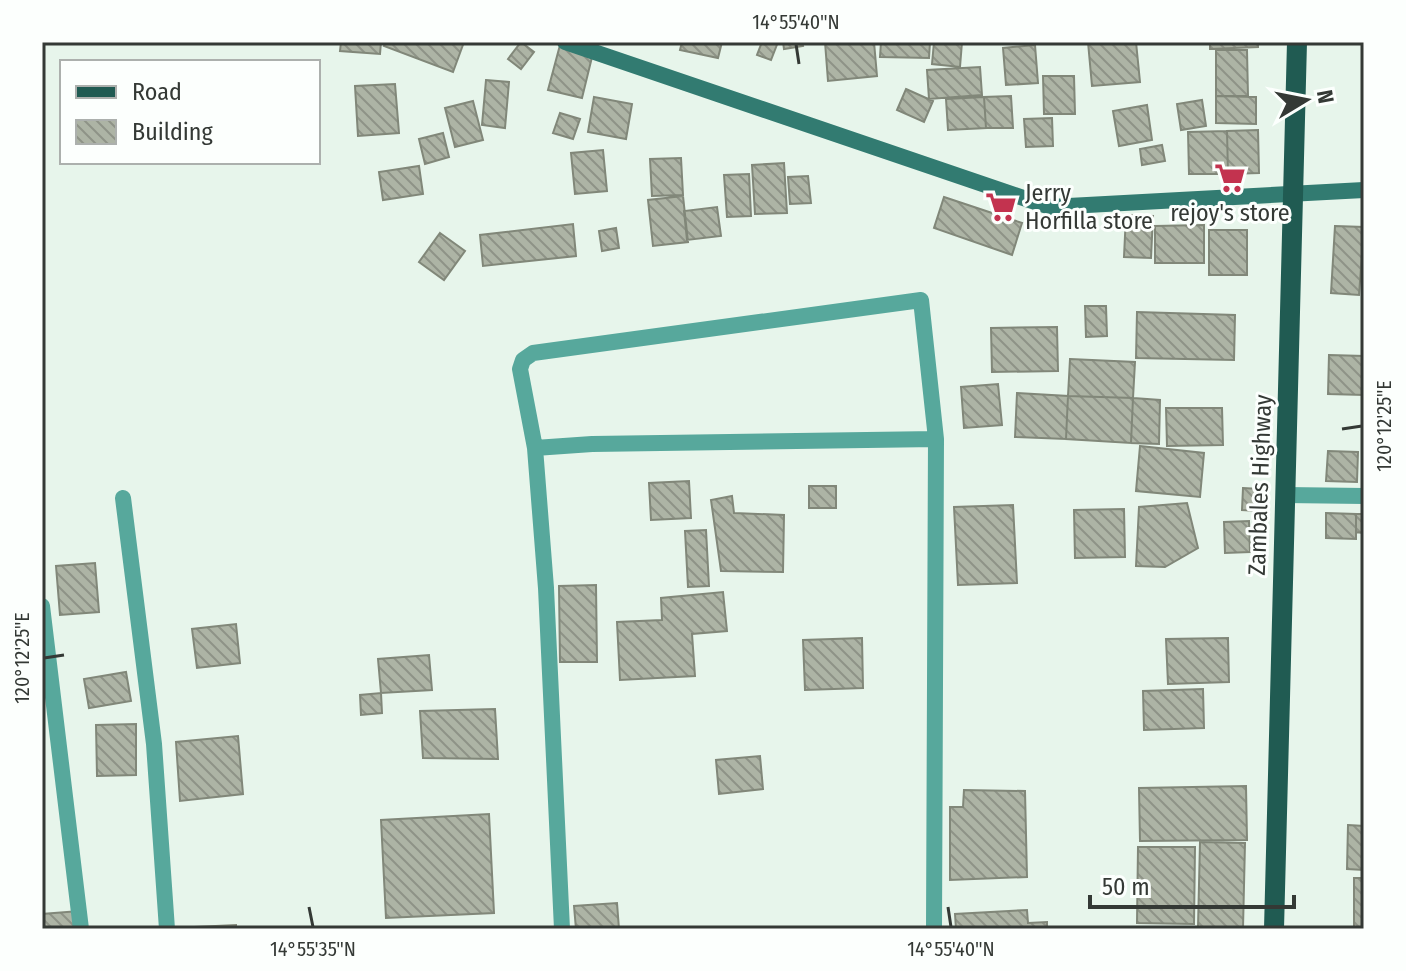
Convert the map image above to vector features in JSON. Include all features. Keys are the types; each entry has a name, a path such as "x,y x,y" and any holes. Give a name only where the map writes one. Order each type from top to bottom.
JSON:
{"main road":[{"name":"Zambales Highway","path":"1274,929 1297,42"}],"street":[{"path":"565,42 1050,207 1364,190"},
{"path":"562,929 546,588 535,448 520,369 523,360 533,353 921,300 936,439 934,929"},
{"path":"535,448 592,444 936,439"},
{"path":"1285,495 1364,496"},
{"path":"123,498 154,744 167,929"},
{"path":"42,606 81,929"}],"building":[{"path":"341,42 381,42 380,54 340,51"},
{"path":"386,42 464,42 453,72 384,46"},
{"path":"521,42 534,52 521,69 508,59"},
{"path":"682,42 722,42 718,58 680,50"},
{"path":"762,42 778,42 771,60 757,55"},
{"path":"783,42 802,42 803,46 784,49"},
{"path":"825,42 874,42 877,76 828,81"},
{"path":"881,42 930,42 929,58 880,57"},
{"path":"934,42 962,42 960,67 932,64"},
{"path":"1088,42 1136,42 1140,82 1092,86"},
{"path":"1210,42 1258,42 1258,47 1210,49"},
{"path":"560,45 593,53 582,98 548,90"},
{"path":"1035,45 1038,83 1006,85 1003,48"},
{"path":"1216,50 1247,50 1248,96 1216,96"},
{"path":"980,67 982,95 929,99 927,70"},
{"path":"1043,76 1074,76 1075,114 1044,114"},
{"path":"486,80 509,82 505,128 482,125"},
{"path":"395,84 399,133 358,136 355,86"},
{"path":"906,89 933,101 924,122 897,110"},
{"path":"1011,96 1013,128 986,128 984,97"},
{"path":"1216,96 1256,97 1256,124 1216,123"},
{"path":"594,97 632,104 626,139 588,132"},
{"path":"984,97 986,128 948,130 946,99"},
{"path":"1202,100 1206,126 1181,130 1177,104"},
{"path":"473,101 483,140 455,147 445,108"},
{"path":"1147,105 1152,140 1119,146 1113,111"},
{"path":"560,113 580,119 573,139 553,133"},
{"path":"1052,118 1053,146 1026,147 1024,119"},
{"path":"1258,130 1259,173 1228,174 1227,131"},
{"path":"1227,131 1228,174 1189,174 1188,132"},
{"path":"443,133 449,157 425,164 419,139"},
{"path":"1162,145 1165,161 1142,165 1140,149"},
{"path":"603,150 607,191 575,194 571,153"},
{"path":"681,158 683,195 652,196 650,159"},
{"path":"784,163 787,213 755,214 752,165"},
{"path":"419,166 423,194 383,200 379,172"},
{"path":"749,174 751,216 727,217 724,175"},
{"path":"808,176 811,203 790,204 788,177"},
{"path":"683,196 688,242 653,246 648,200"},
{"path":"944,197 1022,223 1012,255 934,228"},
{"path":"717,207 721,236 687,240 684,211"},
{"path":"1126,215 1153,216 1151,258 1124,257"},
{"path":"573,224 576,256 483,266 480,235"},
{"path":"1204,225 1204,263 1155,263 1155,226"},
{"path":"1335,226 1364,227 1359,295 1331,293"},
{"path":"616,228 619,248 602,251 599,231"},
{"path":"1209,230 1247,230 1247,275 1209,275"},
{"path":"440,233 465,251 444,280 419,262"},
{"path":"1085,306 1106,306 1107,336 1086,337"},
{"path":"1137,312 1235,315 1234,360 1136,358"},
{"path":"1057,327 1058,371 992,372 991,328"},
{"path":"1329,355 1364,356 1364,395 1328,394"},
{"path":"1070,359 1135,362 1133,398 1068,396"},
{"path":"998,384 1002,425 964,428 961,387"},
{"path":"1017,393 1068,396 1066,439 1015,437"},
{"path":"1068,396 1133,398 1131,443 1066,439"},
{"path":"1133,398 1160,400 1159,444 1131,443"},
{"path":"1166,408 1222,408 1223,445 1167,446"},
{"path":"1140,446 1204,453 1200,497 1136,491"},
{"path":"1328,451 1358,452 1357,482 1326,481"},
{"path":"689,481 691,518 651,520 649,483"},
{"path":"809,486 836,486 836,508 809,508"},
{"path":"1243,488 1259,489 1258,511 1242,510"},
{"path":"732,496 734,513 784,515 783,572 721,571 711,500"},
{"path":"1187,503 1198,548 1165,567 1136,566 1139,507"},
{"path":"1013,505 1017,583 958,585 954,507"},
{"path":"1124,509 1125,557 1075,558 1074,510"},
{"path":"1326,513 1356,514 1356,539 1326,538"},
{"path":"1356,514 1364,514 1364,533 1356,532"},
{"path":"1249,521 1250,552 1225,553 1224,522"},
{"path":"706,530 709,586 688,587 685,531"},
{"path":"95,563 99,612 60,615 56,566"},
{"path":"596,585 597,662 560,662 559,586"},
{"path":"723,592 727,631 692,634 695,676 620,680 617,622 662,620 661,598"},
{"path":"236,624 240,663 197,668 192,629"},
{"path":"862,638 863,688 805,690 803,640"},
{"path":"1228,638 1229,682 1168,684 1166,639"},
{"path":"429,655 432,690 381,693 378,659"},
{"path":"126,672 131,701 89,708 84,679"},
{"path":"1203,689 1204,728 1144,730 1143,691"},
{"path":"381,693 382,713 361,715 360,695"},
{"path":"495,709 498,759 423,758 420,711"},
{"path":"136,724 136,775 97,776 96,725"},
{"path":"238,736 243,794 180,801 176,742"},
{"path":"760,756 763,789 719,794 716,760"},
{"path":"1246,786 1247,840 1140,841 1139,788"},
{"path":"964,790 1025,791 1027,877 950,880 950,807 963,807"},
{"path":"489,814 494,913 386,918 381,820"},
{"path":"1348,825 1364,826 1364,870 1347,869"},
{"path":"1200,842 1245,843 1243,928 1198,927"},
{"path":"1138,847 1195,847 1194,924 1137,923"},
{"path":"1354,878 1364,878 1364,929 1354,929"},
{"path":"617,903 619,929 576,929 574,906"},
{"path":"1027,910 1028,923 1047,922 1047,929 956,929 955,914"},
{"path":"79,911 81,929 42,929 42,914"},
{"path":"236,925 236,929 195,929 195,927"}],"place":[{"name":"rejoy's store","path":"1230,178"},
{"name":"Jerry Horfilla store","path":"1001,207"}]}
